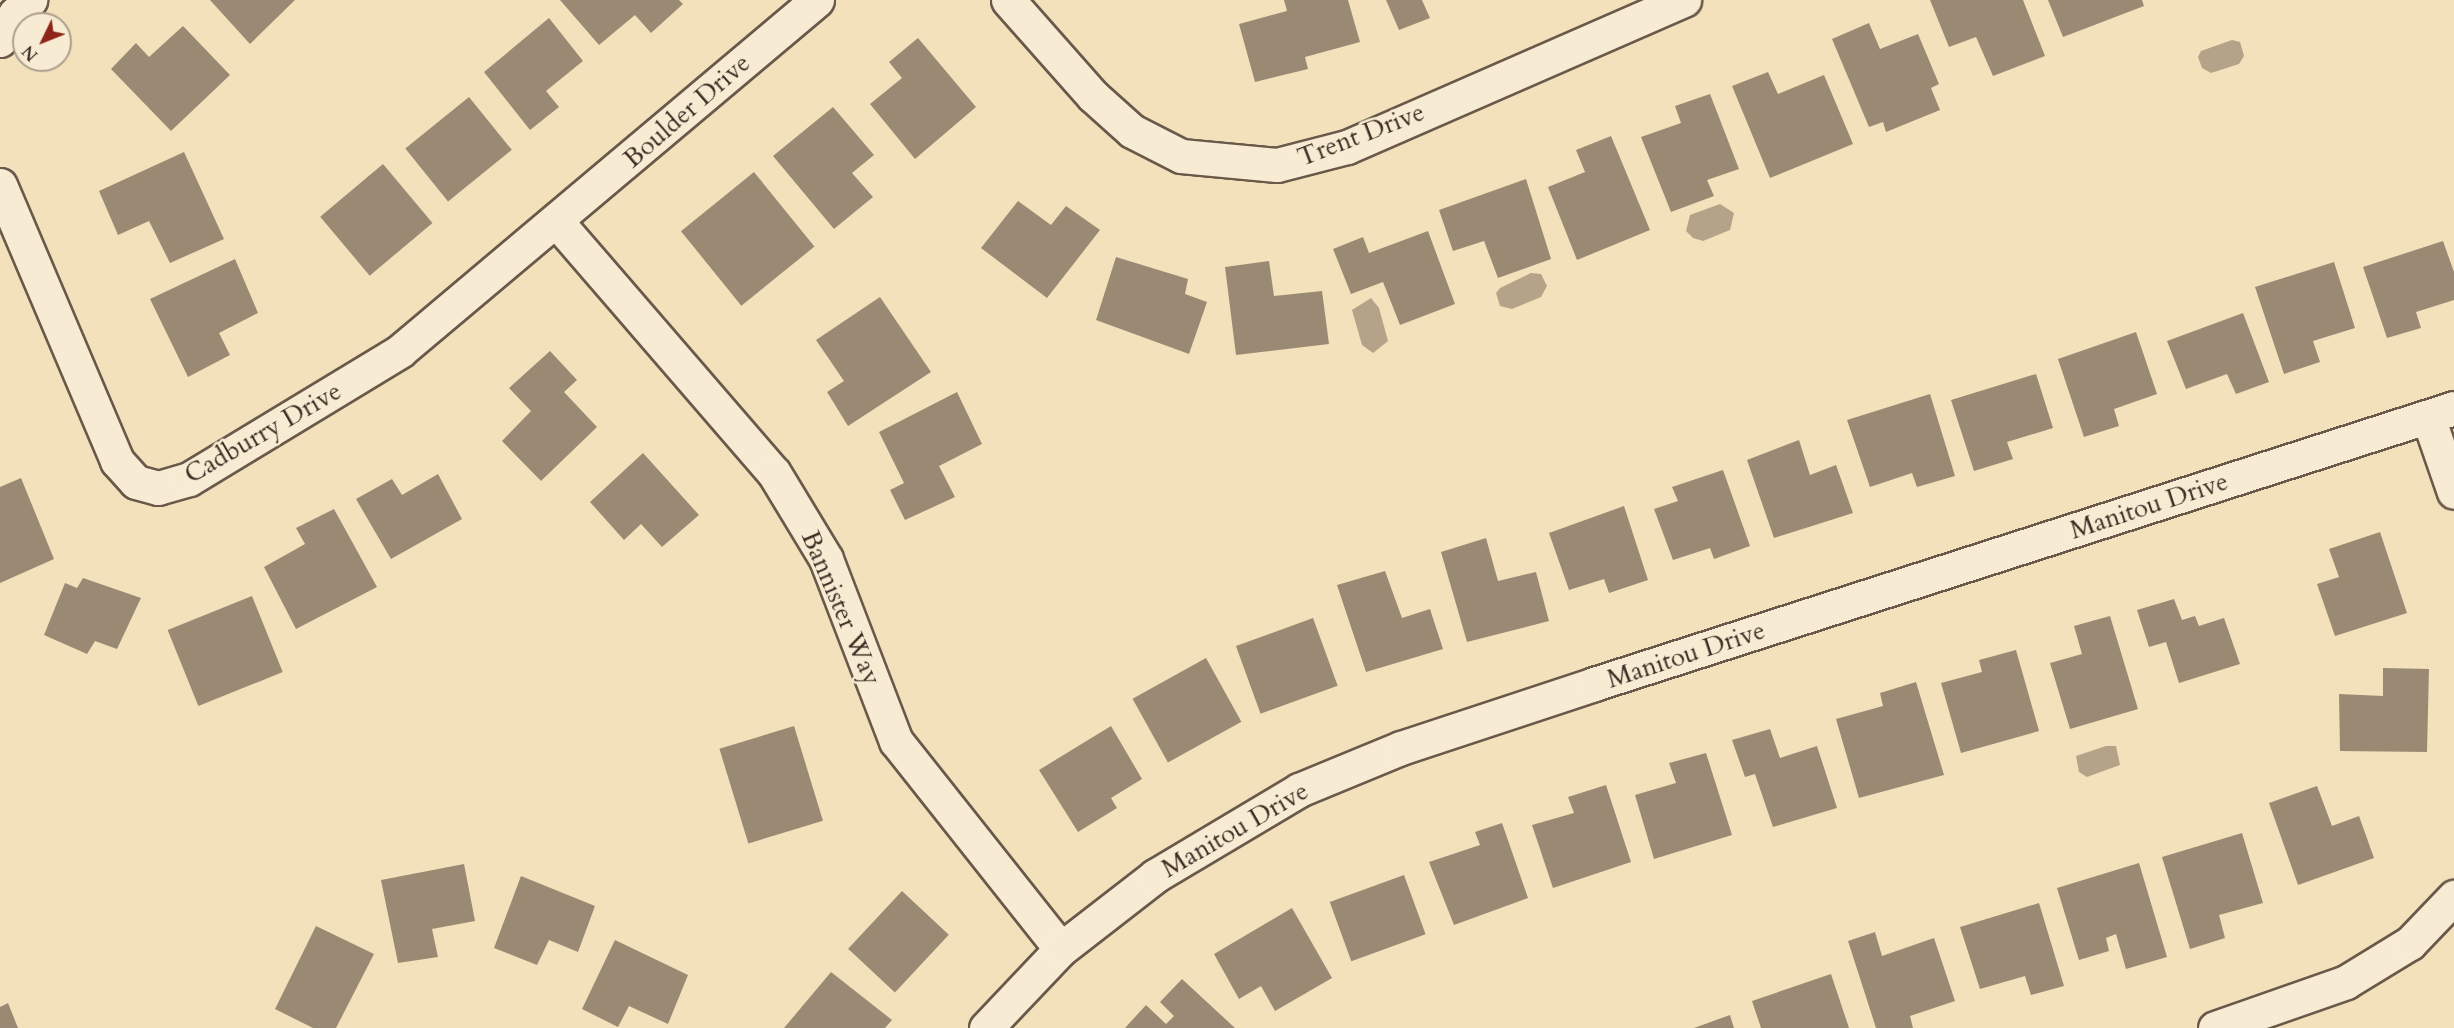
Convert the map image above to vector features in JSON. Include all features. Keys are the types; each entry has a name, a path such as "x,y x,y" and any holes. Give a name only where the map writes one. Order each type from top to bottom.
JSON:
{"street":[{"path":"0,40 15,14 30,0"},
{"name":"Boulder Drive","path":"558,223 817,0"},
{"name":"Trent Drive","path":"1008,0 1093,96 1132,131 1181,156 1277,165 1347,147 1684,0"},
{"name":"Cadburry Drive","path":"0,185 117,461 136,482 158,488 189,479 400,351 558,223"},
{"name":"Bannister Way","path":"558,223 774,473 826,559 896,741 1061,949"},
{"path":"2441,413 2454,492"},
{"name":"Manitou Drive","path":"986,1028 1061,949 1218,834 1299,790 1401,748 2441,413"},
{"path":"2215,1028 2346,982 2410,943 2454,897"}],"shaded area":[{"path":"2232,40 2240,42 2244,56 2239,64 2211,73 2202,68 2198,57 2201,51"},
{"path":"1720,204 1734,213 1730,230 1703,241 1693,238 1686,231 1690,215"},
{"path":"1531,273 1541,274 1547,286 1541,297 1512,309 1500,306 1496,293 1500,288"},
{"path":"1371,298 1379,308 1388,341 1373,353 1362,345 1352,310"},
{"path":"2106,746 2116,746 2120,765 2087,777 2079,772 2076,756"}],"building":[{"path":"210,0 295,0 250,44"},
{"path":"560,0 679,0 683,4 651,33 635,15 599,45"},
{"path":"1284,0 1348,0 1360,42 1305,57 1308,69 1255,82 1239,24 1287,11"},
{"path":"1386,0 1422,0 1430,18 1399,30"},
{"path":"1930,0 2023,0 2045,56 1993,76 1976,37 1949,47"},
{"path":"2048,0 2142,0 2144,6 2063,37"},
{"path":"549,18 583,61 546,91 559,107 530,130 484,72"},
{"path":"1869,23 1880,49 1918,34 1939,84 1931,88 1940,110 1886,132 1883,122 1869,127 1832,39"},
{"path":"183,26 230,75 171,131 111,69 136,43 149,57"},
{"path":"918,38 976,107 915,159 870,104 902,78 889,62"},
{"path":"1768,72 1778,94 1824,75 1853,144 1770,178 1732,86"},
{"path":"1710,94 1739,169 1707,180 1714,196 1671,212 1641,137 1681,123 1675,106"},
{"path":"469,97 512,150 448,201 405,149"},
{"path":"833,107 874,155 852,173 873,197 834,229 773,156"},
{"path":"1611,136 1650,230 1577,260 1548,187 1585,172 1576,150"},
{"path":"184,152 224,239 170,263 149,221 118,235 99,191"},
{"path":"383,164 432,223 370,276 320,217"},
{"path":"754,172 814,247 741,306 681,231"},
{"path":"1526,179 1551,259 1498,278 1484,241 1453,251 1439,210"},
{"path":"1018,201 1051,225 1066,206 1100,230 1047,298 981,248"},
{"path":"1428,231 1455,304 1400,325 1383,282 1351,294 1333,249 1363,237 1369,253"},
{"path":"2443,241 2454,272 2454,300 2416,312 2421,328 2387,338 2363,267"},
{"path":"1116,257 1188,279 1185,294 1207,302 1189,354 1096,320"},
{"path":"235,259 258,313 219,333 230,355 188,377 150,299"},
{"path":"1269,261 1274,296 1322,291 1329,344 1236,355 1225,267"},
{"path":"2334,262 2355,328 2313,341 2320,362 2284,374 2255,287"},
{"path":"880,297 931,372 848,426 827,392 844,381 816,340"},
{"path":"2243,313 2269,382 2236,394 2227,374 2186,389 2167,341"},
{"path":"2136,332 2157,394 2114,409 2119,426 2084,437 2058,359"},
{"path":"550,351 577,380 564,392 597,427 541,481 502,441 531,411 509,388"},
{"path":"2036,374 2053,428 2007,442 2013,459 1974,471 1951,400"},
{"path":"957,392 982,444 939,466 955,497 905,520 890,490 904,483 879,432"},
{"path":"1930,394 1955,476 1917,487 1912,473 1870,487 1847,420"},
{"path":"1799,440 1810,475 1836,465 1853,513 1774,538 1747,460"},
{"path":"643,453 699,515 662,547 641,524 624,540 590,502"},
{"path":"1723,470 1750,546 1714,559 1710,548 1673,560 1654,509 1678,501 1672,487"},
{"path":"438,474 462,519 391,559 356,499 392,479 402,495"},
{"path":"21,478 54,559 0,583 0,487"},
{"path":"1624,506 1648,580 1609,593 1604,579 1569,590 1549,533"},
{"path":"334,509 377,587 296,629 264,567 305,544 296,528"},
{"path":"2380,532 2407,613 2335,636 2317,584 2339,577 2329,549"},
{"path":"1486,538 1498,581 1536,572 1549,621 1467,642 1441,552"},
{"path":"1385,571 1402,618 1430,609 1443,649 1366,672 1337,585"},
{"path":"83,578 141,598 117,649 95,641 87,654 44,635 65,583 77,588"},
{"path":"252,596 283,672 198,706 168,630"},
{"path":"2174,599 2182,620 2195,616 2199,626 2224,618 2240,664 2179,683 2166,642 2149,647 2137,610"},
{"path":"2110,616 2138,709 2070,729 2050,663 2082,654 2074,626"},
{"path":"1313,618 1338,686 1261,714 1236,646"},
{"path":"2016,650 2039,731 1961,753 1941,683 1982,672 1979,660"},
{"path":"1206,658 1241,722 1168,763 1133,699"},
{"path":"2383,668 2429,669 2427,752 2340,751 2339,694 2383,696"},
{"path":"1916,682 1944,775 1859,798 1836,719 1883,706 1880,693"},
{"path":"794,726 823,821 748,843 719,749"},
{"path":"1111,726 1142,779 1111,798 1117,808 1078,832 1039,770"},
{"path":"1770,729 1780,758 1817,746 1837,808 1773,827 1755,774 1745,777 1732,740"},
{"path":"1706,753 1732,835 1654,859 1635,795 1676,783 1669,763"},
{"path":"1606,785 1631,862 1553,888 1532,825 1574,813 1568,797"},
{"path":"2317,786 2332,826 2359,816 2374,858 2298,885 2269,803"},
{"path":"1502,823 1528,898 1454,925 1429,862 1480,845 1475,832"},
{"path":"2242,833 2263,903 2219,915 2225,938 2190,949 2162,857"},
{"path":"2139,863 2167,957 2126,969 2116,934 2106,938 2109,951 2079,960 2057,888"},
{"path":"464,864 475,921 432,929 438,957 398,963 381,880"},
{"path":"1404,875 1426,934 1351,961 1330,902"},
{"path":"521,876 595,906 578,952 549,940 537,965 494,948"},
{"path":"902,891 949,935 895,992 848,949"},
{"path":"2039,903 2064,986 2031,995 2025,976 1980,989 1960,927"},
{"path":"1292,908 1332,978 1275,1011 1261,986 1239,999 1214,954"},
{"path":"316,926 374,954 336,1028 313,1028 275,1009"},
{"path":"1875,932 1882,956 1934,938 1955,1001 1910,1016 1913,1028 1876,1028 1848,941"},
{"path":"615,940 688,975 668,1024 629,1006 618,1027 582,1009"},
{"path":"831,972 892,1020 885,1028 784,1028"},
{"path":"1831,974 1849,1028 1761,1028 1752,1001"},
{"path":"1182,979 1235,1028 1125,1028 1146,1005 1166,1024 1174,1016 1160,1002"},
{"path":"8,1003 18,1028 0,1028 0,1007"},
{"path":"1730,1015 1734,1028 1694,1028"}]}
